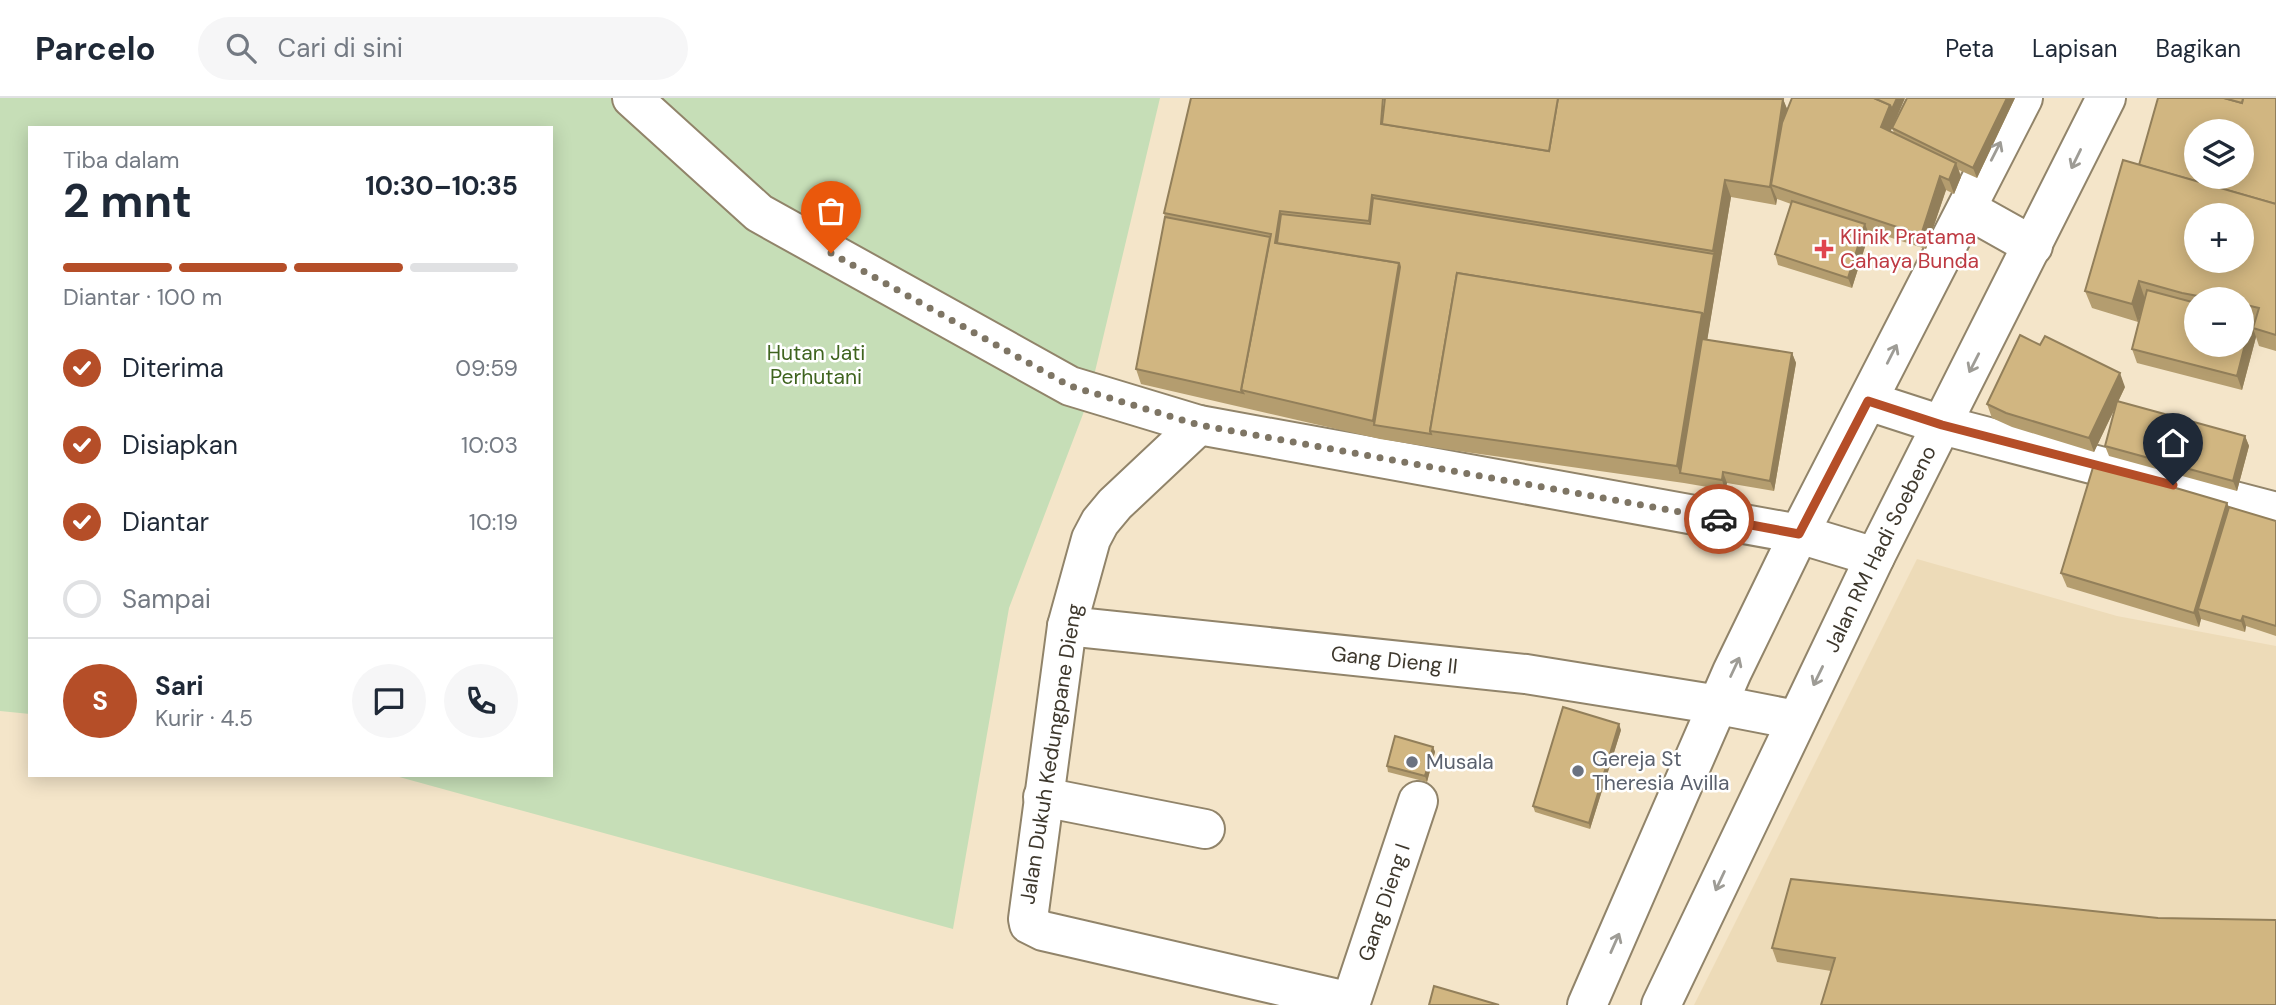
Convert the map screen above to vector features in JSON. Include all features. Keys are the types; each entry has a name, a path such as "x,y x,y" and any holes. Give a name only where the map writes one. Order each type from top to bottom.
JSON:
{"street":[{"path":"632,98 759,213 1070,386 1199,425 1799,534 1875,557"},
{"path":"1587,1005 1732,672 1799,534 2023,98"},
{"name":"Jalan RM Hadi Soebeno","path":"1661,1005 1875,557 2106,98"},
{"path":"1966,209 2033,246"},
{"path":"1868,401 1942,425 2276,512"},
{"name":"Jalan Dukuh Kedungpane Dieng","path":"1199,425 1115,504 1100,522 1084,557 1067,626 1027,915 1029,924 1043,931 1351,1004"},
{"name":"Gang Dieng II","path":"1067,626 1526,674 1796,720"},
{"path":"1043,797 1205,829"},
{"name":"Gang Dieng I","path":"1351,1004 1418,801"}],"shaded area":[{"path":"1917,559 2117,616 2276,646 2276,1005 1694,1005"}],"green space":[{"name":"Hutan Jati Perhutani","path":"0,98 1160,98 1088,401 1009,608 953,929 399,777 553,777 553,126 28,126 28,714 0,711"}],"building":[{"path":"1191,98 1383,98 1381,124 1549,151 1558,98 1783,99 1770,187 1725,180 1713,251 1372,195 1369,221 1280,211 1275,243 1399,263 1373,421 1241,390 1271,234 1164,213"},
{"path":"1385,98 1558,98 1549,151 1382,124"},
{"path":"1792,98 1874,98 1890,105 1881,127 1956,163 1949,180 1940,176 1921,235 1771,185 1782,123"},
{"path":"1874,98 1897,98 1892,109 1890,105"},
{"path":"1907,98 2007,98 1973,168 1892,128"},
{"path":"2158,98 2224,98 2242,103 2243,98 2276,98 2276,204 2223,189 2254,189 2254,119 2184,119 2184,178 2139,165"},
{"path":"2224,98 2243,98 2242,103"},
{"path":"2123,160 2184,178 2184,189 2224,189 2276,204 2276,335 2254,328 2259,308 2254,307 2254,287 2184,287 2184,293 2139,281 2132,304 2085,291"},
{"path":"1373,198 1714,254 1704,316 1702,313 1457,273 1431,434 1374,425 1399,263 1277,243 1281,214 1370,224"},
{"name":"Klinik Pratama Cahaya Bunda","path":"1792,201 1865,224 1848,278 1775,254"},
{"path":"1165,217 1270,237 1241,390 1243,393 1136,369"},
{"path":"1457,273 1702,313 1677,466 1430,431"},
{"path":"2147,290 2184,300 2184,357 2242,357 2237,376 2132,349"},
{"path":"2020,335 2040,345 2045,336 2120,373 2089,438 2006,413 1987,404"},
{"path":"1702,339 1792,353 1770,481 1723,472 1722,480 1680,473"},
{"path":"2117,401 2245,436 2233,481 2105,446"},
{"path":"2094,464 2227,503 2194,613 2061,573"},
{"path":"2229,507 2276,521 2276,626 2243,616 2241,621 2198,609"},
{"name":"Gereja St Theresia Avilla","path":"1563,707 1619,724 1589,823 1533,806"},
{"name":"Musala","path":"1395,736 1433,747 1425,776 1387,766"},
{"path":"1791,879 2158,918 2276,920 2276,1005 1821,1005 1835,958 1772,948"},
{"path":"1434,986 1499,1005 1429,1005"}],"way so far":[{"path":"831,253 1070,386 1199,425 1719,519"}],"place":[{"name":"Klinik Pratama Cahaya Bunda","path":"1824,249"},
{"name":"Musala","path":"1412,762"},
{"name":"Gereja St Theresia Avilla","path":"1578,771"}],"route":[{"path":"1719,519 1799,534 1868,401 1942,425 2173,485"}]}
